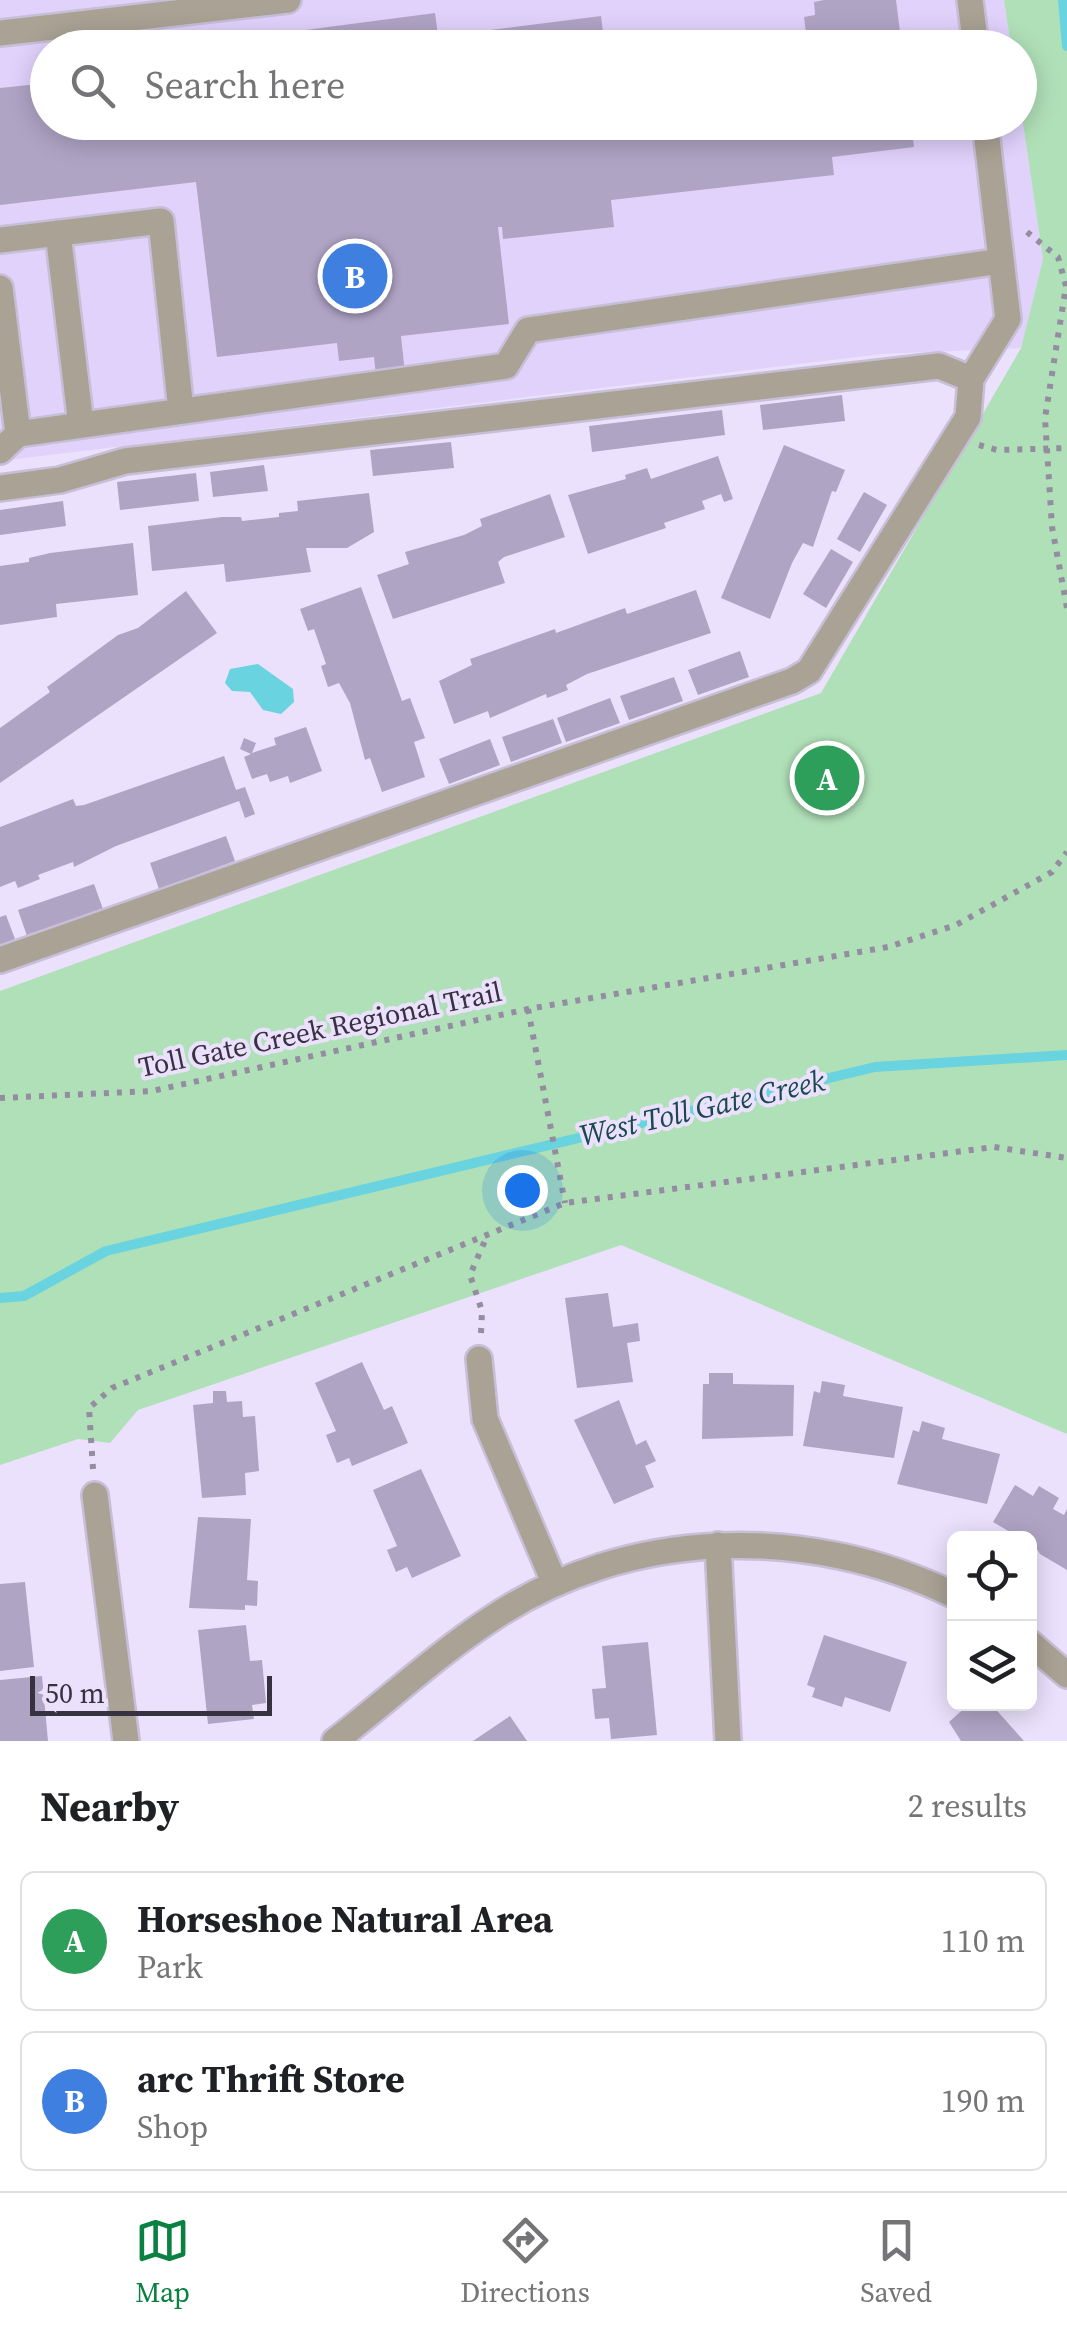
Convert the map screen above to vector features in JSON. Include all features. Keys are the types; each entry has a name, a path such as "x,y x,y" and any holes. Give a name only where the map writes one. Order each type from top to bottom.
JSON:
{"street":[{"path":"34,30 288,0"},
{"path":"970,0 974,30"},
{"path":"0,34 30,30"},
{"path":"0,960 792,681 810,671 968,417 971,379 1008,318 987,140"},
{"path":"0,240 161,221 181,411"},
{"path":"58,233 81,425"},
{"path":"0,288 9,442 81,425 506,366 528,330 1001,261"},
{"path":"0,488 60,480 125,461 939,366 971,379"},
{"path":"479,1359 485,1419 555,1584"},
{"path":"95,1495 126,1741"},
{"path":"718,1545 728,1741"},
{"path":"335,1741 491,1619 555,1584 599,1567 718,1545 783,1546 831,1552 878,1564 947,1593"},
{"path":"1037,1649 1067,1675"}],"path":[{"path":"995,206 1058,257 1066,286 1045,418 1050,449 1052,527 1067,608"},
{"path":"956,436 997,450 1067,448"},
{"name":"Toll Gate Creek Regional Trail","path":"0,1099 152,1091 528,1009 888,947 956,925 1052,872 1067,852"},
{"path":"528,1009 565,1203"},
{"path":"95,1495 89,1408 112,1388 565,1203 994,1147 1067,1158"},
{"path":"479,1359 482,1311 470,1275 487,1235"}],"shaded area":[{"path":"0,0 1004,0 1008,30 30,30 30,140 1025,140 1043,259 1021,348 882,354 0,461"}],"green space":[{"path":"1004,0 1067,0 1067,1434 621,1245 138,1410 110,1443 78,1439 0,1465 0,991 821,693 1021,348 1043,259 1025,140 1037,140 1037,30 1008,30"}],"water":[{"path":"258,664 293,689 294,702 281,714 263,710 250,692 232,691 225,683 230,669"}],"building":[{"path":"896,0 900,30 806,30 804,17 815,15 814,2"},
{"path":"435,13 437,30 306,30"},
{"path":"601,16 603,30 491,30"},
{"path":"30,85 30,140 913,140 914,147 832,157 834,175 611,200 614,227 503,239 502,227 498,227 509,324 401,336 405,373 376,376 374,357 339,361 337,343 217,357 196,182 0,205 0,88"},
{"path":"842,395 845,421 763,430 760,405"},
{"path":"722,410 725,435 592,452 589,426"},
{"path":"451,442 454,468 373,476 370,450"},
{"path":"784,445 845,470 836,492 832,491 813,547 803,543 770,619 721,598"},
{"path":"718,456 733,499 724,502 721,494 702,501 705,509 664,523 666,528 588,554 568,495 626,479 625,475 647,468 651,479"},
{"path":"264,465 268,491 213,497 210,472"},
{"path":"196,473 199,501 120,510 117,482"},
{"path":"864,492 887,505 860,552 837,539"},
{"path":"369,493 374,532 347,548 306,548 311,572 226,582 224,564 152,571 148,526 222,517 241,517 242,521 279,517 279,513 298,511 297,501"},
{"path":"550,494 565,537 504,557 498,562 505,583 393,619 377,575 409,564 405,552 464,535 482,526 480,519"},
{"path":"63,501 66,526 0,535 0,510"},
{"path":"133,543 138,595 56,604 57,617 0,625 0,566 29,562 29,558 50,553"},
{"path":"831,549 853,562 826,608 803,594"},
{"path":"361,587 402,701 410,698 425,738 414,742 425,777 382,792 370,758 365,760 350,703 339,683 328,687 321,666 326,664 314,629 308,631 300,609"},
{"path":"696,590 711,633 587,674 566,685 568,690 547,698 546,694 490,718 488,711 454,724 439,681 472,665 470,659 555,629 556,633 625,608 627,614"},
{"path":"186,591 217,633 0,783 0,728 50,692 47,687 118,635 138,628"},
{"path":"740,651 749,677 698,695 688,670"},
{"path":"674,677 683,701 629,720 620,696"},
{"path":"610,698 620,723 566,742 557,718"},
{"path":"553,719 562,743 511,762 502,737"},
{"path":"306,727 322,771 290,783 288,776 270,782 267,774 252,779 244,757 251,754 240,749 244,738 256,743 252,753 276,745 274,738"},
{"path":"490,739 500,765 449,784 439,759"},
{"path":"224,756 236,790 245,787 255,814 245,818 239,801 116,846 74,867 73,862 38,875 40,879 18,888 15,881 0,887 0,827 73,799 76,806 84,805"},
{"path":"226,836 235,861 159,889 150,863"},
{"path":"94,884 103,909 27,936 18,910"},
{"path":"6,915 15,939 0,945 0,917"},
{"path":"608,1293 613,1327 638,1323 640,1341 627,1343 633,1382 577,1388 565,1298"},
{"path":"362,1362 384,1410 392,1406 408,1443 352,1466 349,1458 337,1463 326,1435 336,1431 315,1383"},
{"path":"709,1373 733,1373 733,1384 794,1385 793,1436 702,1439 703,1384 709,1384"},
{"path":"822,1381 845,1385 843,1396 903,1407 894,1458 803,1446 814,1391 820,1393"},
{"path":"213,1391 226,1391 227,1402 242,1401 243,1417 255,1416 259,1471 245,1473 246,1495 202,1498 193,1405 213,1403"},
{"path":"619,1400 636,1445 646,1440 656,1461 645,1466 654,1487 614,1504 574,1420"},
{"path":"922,1421 945,1428 942,1439 1000,1454 987,1504 897,1484 913,1430 919,1432"},
{"path":"421,1469 461,1556 412,1578 407,1567 396,1572 387,1550 397,1546 373,1490"},
{"path":"1015,1485 1033,1496 1039,1486 1059,1498 1053,1509 1064,1515 1067,1509 1067,1570 1040,1554 1037,1531 1008,1531 993,1522"},
{"path":"198,1517 251,1519 247,1580 258,1581 257,1606 245,1605 245,1610 189,1608"},
{"path":"25,1582 34,1667 0,1671 0,1584"},
{"path":"246,1625 250,1661 262,1660 266,1703 252,1705 254,1719 208,1724 198,1630"},
{"path":"824,1635 907,1662 890,1712 845,1697 842,1707 812,1697 815,1688 807,1685"},
{"path":"648,1642 657,1735 611,1739 609,1718 595,1719 592,1689 606,1688 602,1646"},
{"path":"42,1676 48,1741 0,1741 0,1680"},
{"path":"961,1711 997,1711 1024,1741 961,1741 949,1722"},
{"path":"510,1716 527,1741 473,1741"}],"waterway":[{"path":"1063,0 1067,46"},
{"name":"West Toll Gate Creek","path":"0,1298 24,1296 106,1251 875,1067 1067,1055"}],"place":[{"name":"arc Thrift Store","path":"355,276"},
{"name":"Horseshoe Natural Area","path":"827,778"}]}
